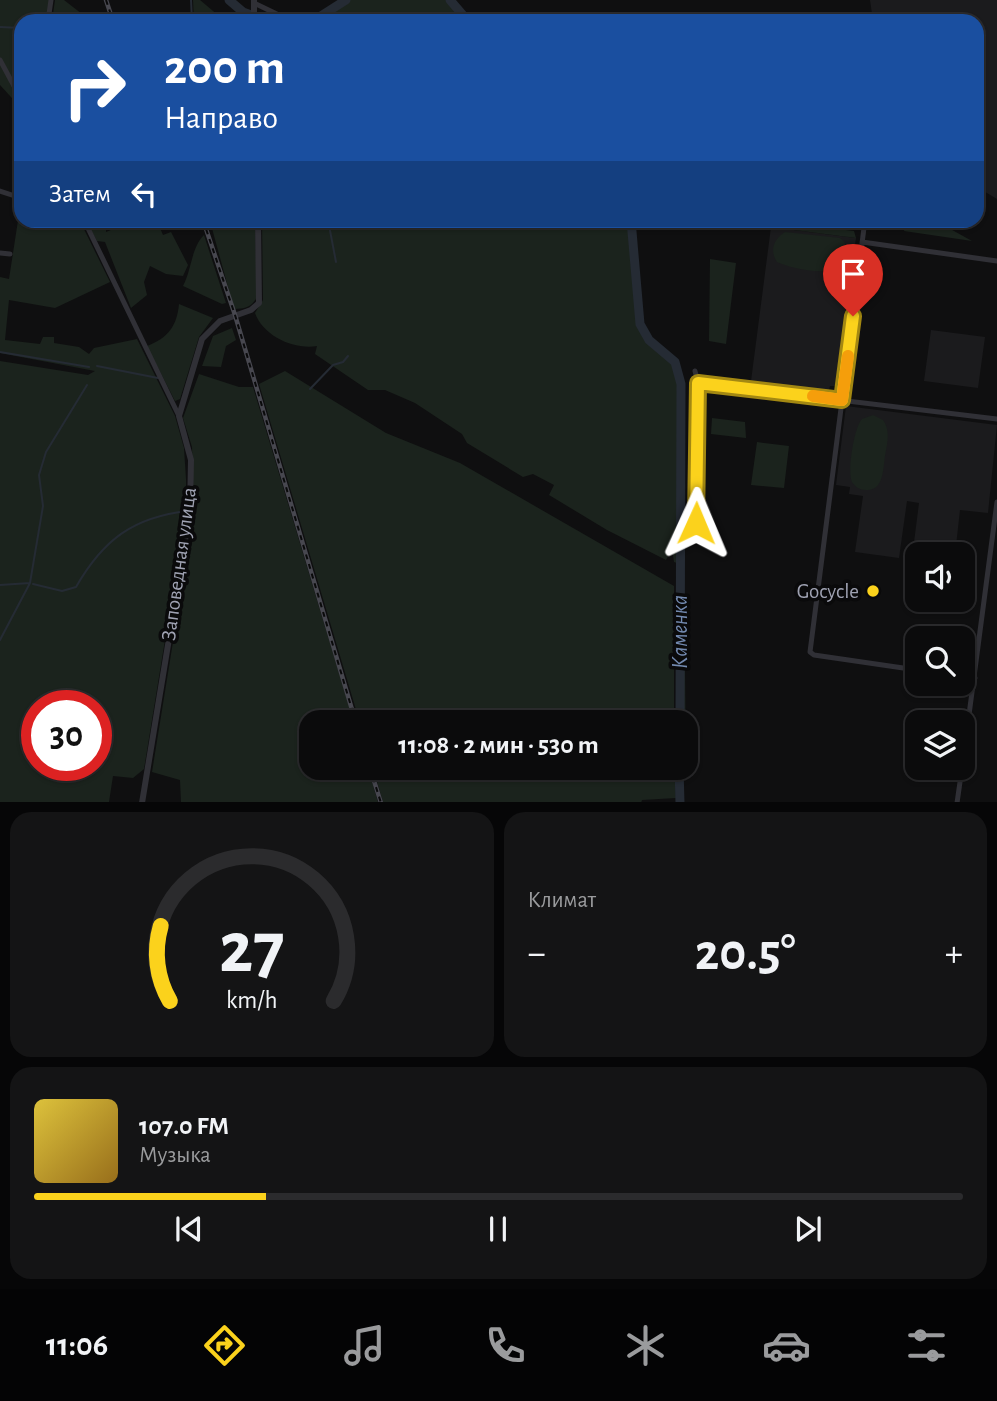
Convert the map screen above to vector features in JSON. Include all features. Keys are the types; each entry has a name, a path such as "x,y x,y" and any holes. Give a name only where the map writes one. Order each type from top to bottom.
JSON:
{"street":[{"path":"254,4 277,14"},
{"path":"0,60 14,86"},
{"name":"Заповедная улица","path":"88,228 179,416 191,460 190,511 142,802"},
{"path":"179,416 202,339 220,321 251,310 259,303 258,228"},
{"path":"864,228 810,652 814,655 905,668"},
{"path":"862,242 997,261"},
{"path":"0,253 10,254"},
{"path":"695,371 698,383 696,523"},
{"path":"698,383 997,419"},
{"path":"975,678 997,502"},
{"path":"957,802 960,780"}],"shaded area":[{"path":"0,0 51,0 49,14 14,14 14,100 0,85"},
{"path":"55,0 64,0 82,14 53,14"},
{"path":"193,0 200,0 217,14 194,14"},
{"path":"343,0 447,0 458,14 320,14"},
{"path":"870,0 997,0 997,199 984,191 984,14 872,14"},
{"path":"17,228 83,228 110,282 55,308 9,300 5,340 40,344 43,337 54,337 54,343 79,347 89,354 94,348 137,339 175,416 184,448 186,511 144,769 133,778 113,776 109,802 0,802 0,361 88,375 95,371 0,353 0,277 9,279"},
{"path":"90,228 106,228 106,232 115,228 160,228 163,235 171,232 188,265 183,276 166,274 150,266 144,282 147,295 131,308 105,242 97,241"},
{"path":"212,228 255,228 257,297 248,307 234,309"},
{"path":"262,228 630,228 637,325 668,360 675,362 681,384 680,564 674,562 672,549 666,560 607,530 549,495 554,485 533,474 523,477 467,443 462,434 415,403 385,390 368,390 315,354 317,346 299,346 272,335 255,313 263,300"},
{"path":"771,228 856,238 835,386 830,386 829,390 751,381"},
{"path":"779,228 854,231 856,238"},
{"path":"905,228 949,228 972,241 904,231"},
{"path":"785,232 840,238 848,251 847,257 836,269 826,271 793,268 777,262 773,253 774,245"},
{"path":"204,235 226,303 222,304 183,286 196,246"},
{"path":"710,259 736,263 726,344 709,341"},
{"path":"179,304 213,318 199,337 180,399 175,401 147,346 161,339 174,325"},
{"path":"232,328 236,340 226,346 221,367 202,366 213,336"},
{"path":"931,330 985,337 978,388 924,381"},
{"path":"285,371 386,433 460,463 674,586 674,710 356,710 259,384"},
{"path":"199,374 239,387 253,387 350,710 299,710 299,780 372,780 378,802 181,802 180,780 152,772 194,512 192,447 183,418"},
{"path":"846,406 997,425 988,513 960,510 956,542 914,542 919,503 907,501 899,558 855,552 863,496 849,494 850,487 836,485"},
{"path":"873,415 883,420 888,433 887,442 879,483 872,489 864,490 852,482 851,460 859,424 862,419"},
{"path":"712,418 745,422 746,438 711,434"},
{"path":"757,442 789,446 784,488 751,485"},
{"path":"679,663 685,668 686,710 680,710"},
{"path":"377,780 675,780 676,798 641,802 383,802"}],"waterway":[{"path":"191,0 192,14"},
{"name":"Каменка","path":"229,0 248,14"},
{"name":"Каменка","path":"324,14 346,0"},
{"name":"Каменка","path":"450,0 462,14"},
{"path":"0,27 14,28"},
{"path":"330,228 336,262"},
{"name":"Каменка","path":"632,228 640,324 649,340 675,362 681,384 680,710"},
{"path":"0,352 89,367"},
{"path":"310,389 333,365 343,362 348,356"},
{"path":"97,366 158,378"},
{"path":"0,640 30,583 43,506 39,475 46,452 87,385"},
{"path":"33,584 62,591 76,587 97,556 122,534 151,519 188,511"},
{"path":"0,585 30,583"},
{"name":"Каменка","path":"679,780 680,802"}],"railway":[{"path":"106,0 111,14"},
{"path":"206,228 235,315 352,710"},
{"path":"374,780 381,802"}],"slow traffic":[{"path":"813,396 842,400 848,356"}],"place":[{"name":"Gocycle","path":"873,591"}],"route":[{"path":"696,523 698,383 842,400 853,316"}]}
